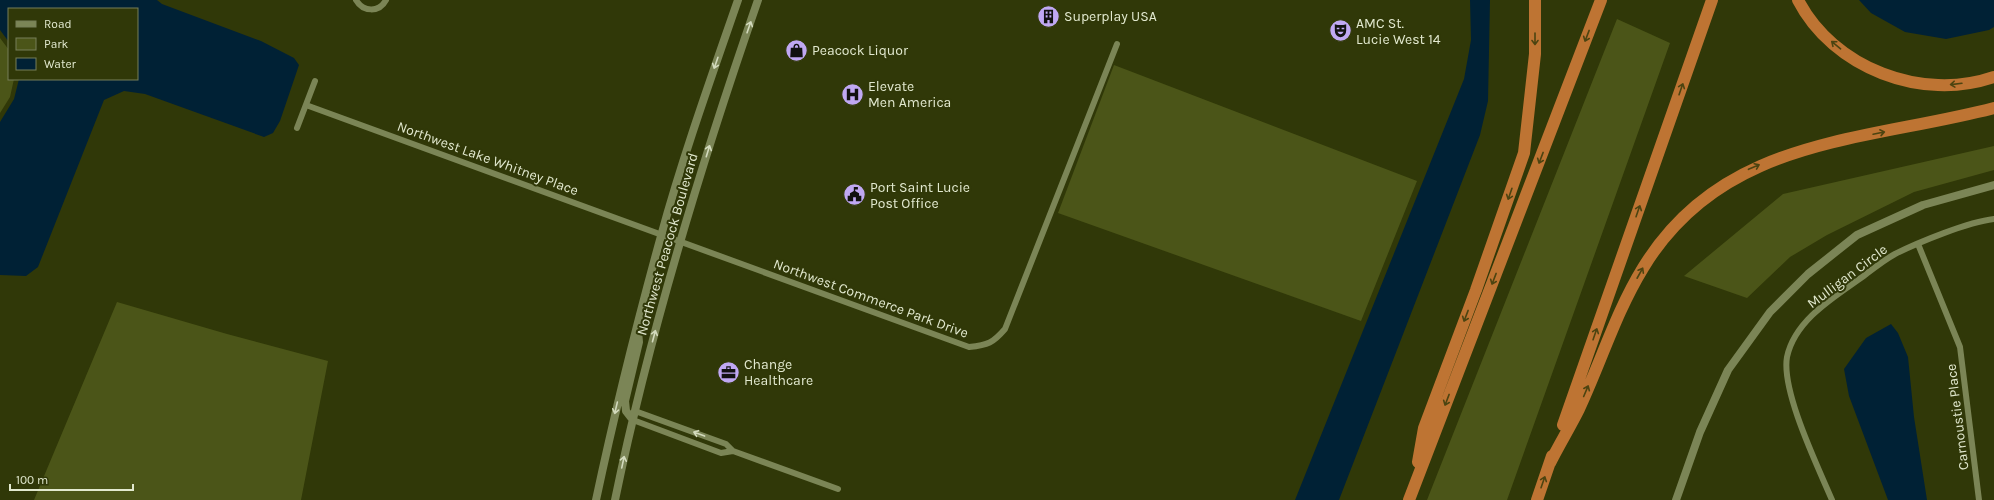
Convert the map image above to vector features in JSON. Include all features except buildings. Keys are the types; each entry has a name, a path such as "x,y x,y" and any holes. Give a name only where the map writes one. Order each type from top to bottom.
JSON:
{"highway":[{"path":"1411,495 1424,428 1478,284 1524,153 1534,54 1535,0"},
{"path":"1411,495 1602,0"},
{"path":"1537,500 1712,0"},
{"path":"1798,0 1804,11 1825,36 1853,60 1883,74 1915,83 1953,85 1994,77"},
{"path":"1550,463 1579,409 1628,293 1643,267 1664,238 1695,206 1723,184 1748,170 1782,156 1839,141 1994,108"}],"street":[{"path":"356,0 362,7 369,10 379,8 386,0"},
{"name":"Northwest Peacock Boulevard","path":"596,500 616,408 661,235 703,101 738,0"},
{"name":"Northwest Peacock Boulevard","path":"615,500 635,411 680,242 721,107 758,0"},
{"name":"Northwest Commerce Park Drive","path":"661,235 955,343 969,347 983,346 995,341 1006,329 1014,310 1117,44"},
{"path":"297,128 315,81"},
{"name":"Northwest Lake Whitney Place","path":"306,104 661,235"},
{"path":"1676,500 1700,432 1728,370 1770,312 1808,274 1857,235 1923,204 1994,185"},
{"name":"Mulligan Circle","path":"1832,500 1810,448 1795,407 1786,374 1787,356 1797,334 1812,316 1834,297 1893,255 1982,220 1994,219"},
{"name":"Carnoustie Place","path":"1918,244 1960,348 1979,500"},
{"path":"638,324 639,342 625,401 626,411 633,420 722,453 733,451"},
{"path":"635,411 726,444 733,451 838,489"}],"green space":[{"path":"1617,19 1670,43 1507,500 1427,500"},
{"path":"0,38 8,49 8,80 14,80 10,97 0,113"},
{"path":"1114,65 1417,181 1361,321 1058,213"},
{"path":"1994,146 1994,170 1914,192 1827,235 1790,257 1747,298 1684,276 1783,194"},
{"path":"117,302 328,361 301,500 34,500"}],"water":[{"path":"0,0 157,0 162,4 261,41 294,58 299,65 280,121 273,133 264,137 145,94 124,91 104,100 38,267 26,276 0,275 0,122 14,99 19,80 138,80 138,8 8,8 8,41 0,30"},
{"path":"1470,0 1490,0 1488,101 1480,135 1339,500 1295,500 1464,79 1471,40"},
{"path":"1859,0 1994,0 1994,27 1989,30 1946,39 1905,32 1871,13"},
{"path":"1891,324 1898,333 1908,357 1914,417 1927,500 1888,500 1849,396 1844,369 1866,338"}],"place":[{"name":"Superplay USA","path":"1049,16"},
{"name":"AMC St. Lucie West 14","path":"1340,31"},
{"name":"Peacock Liquor","path":"796,50"},
{"name":"Elevate Men America","path":"852,94"},
{"name":"Port Saint Lucie Post Office","path":"854,195"},
{"name":"Change Healthcare","path":"729,372"}]}
